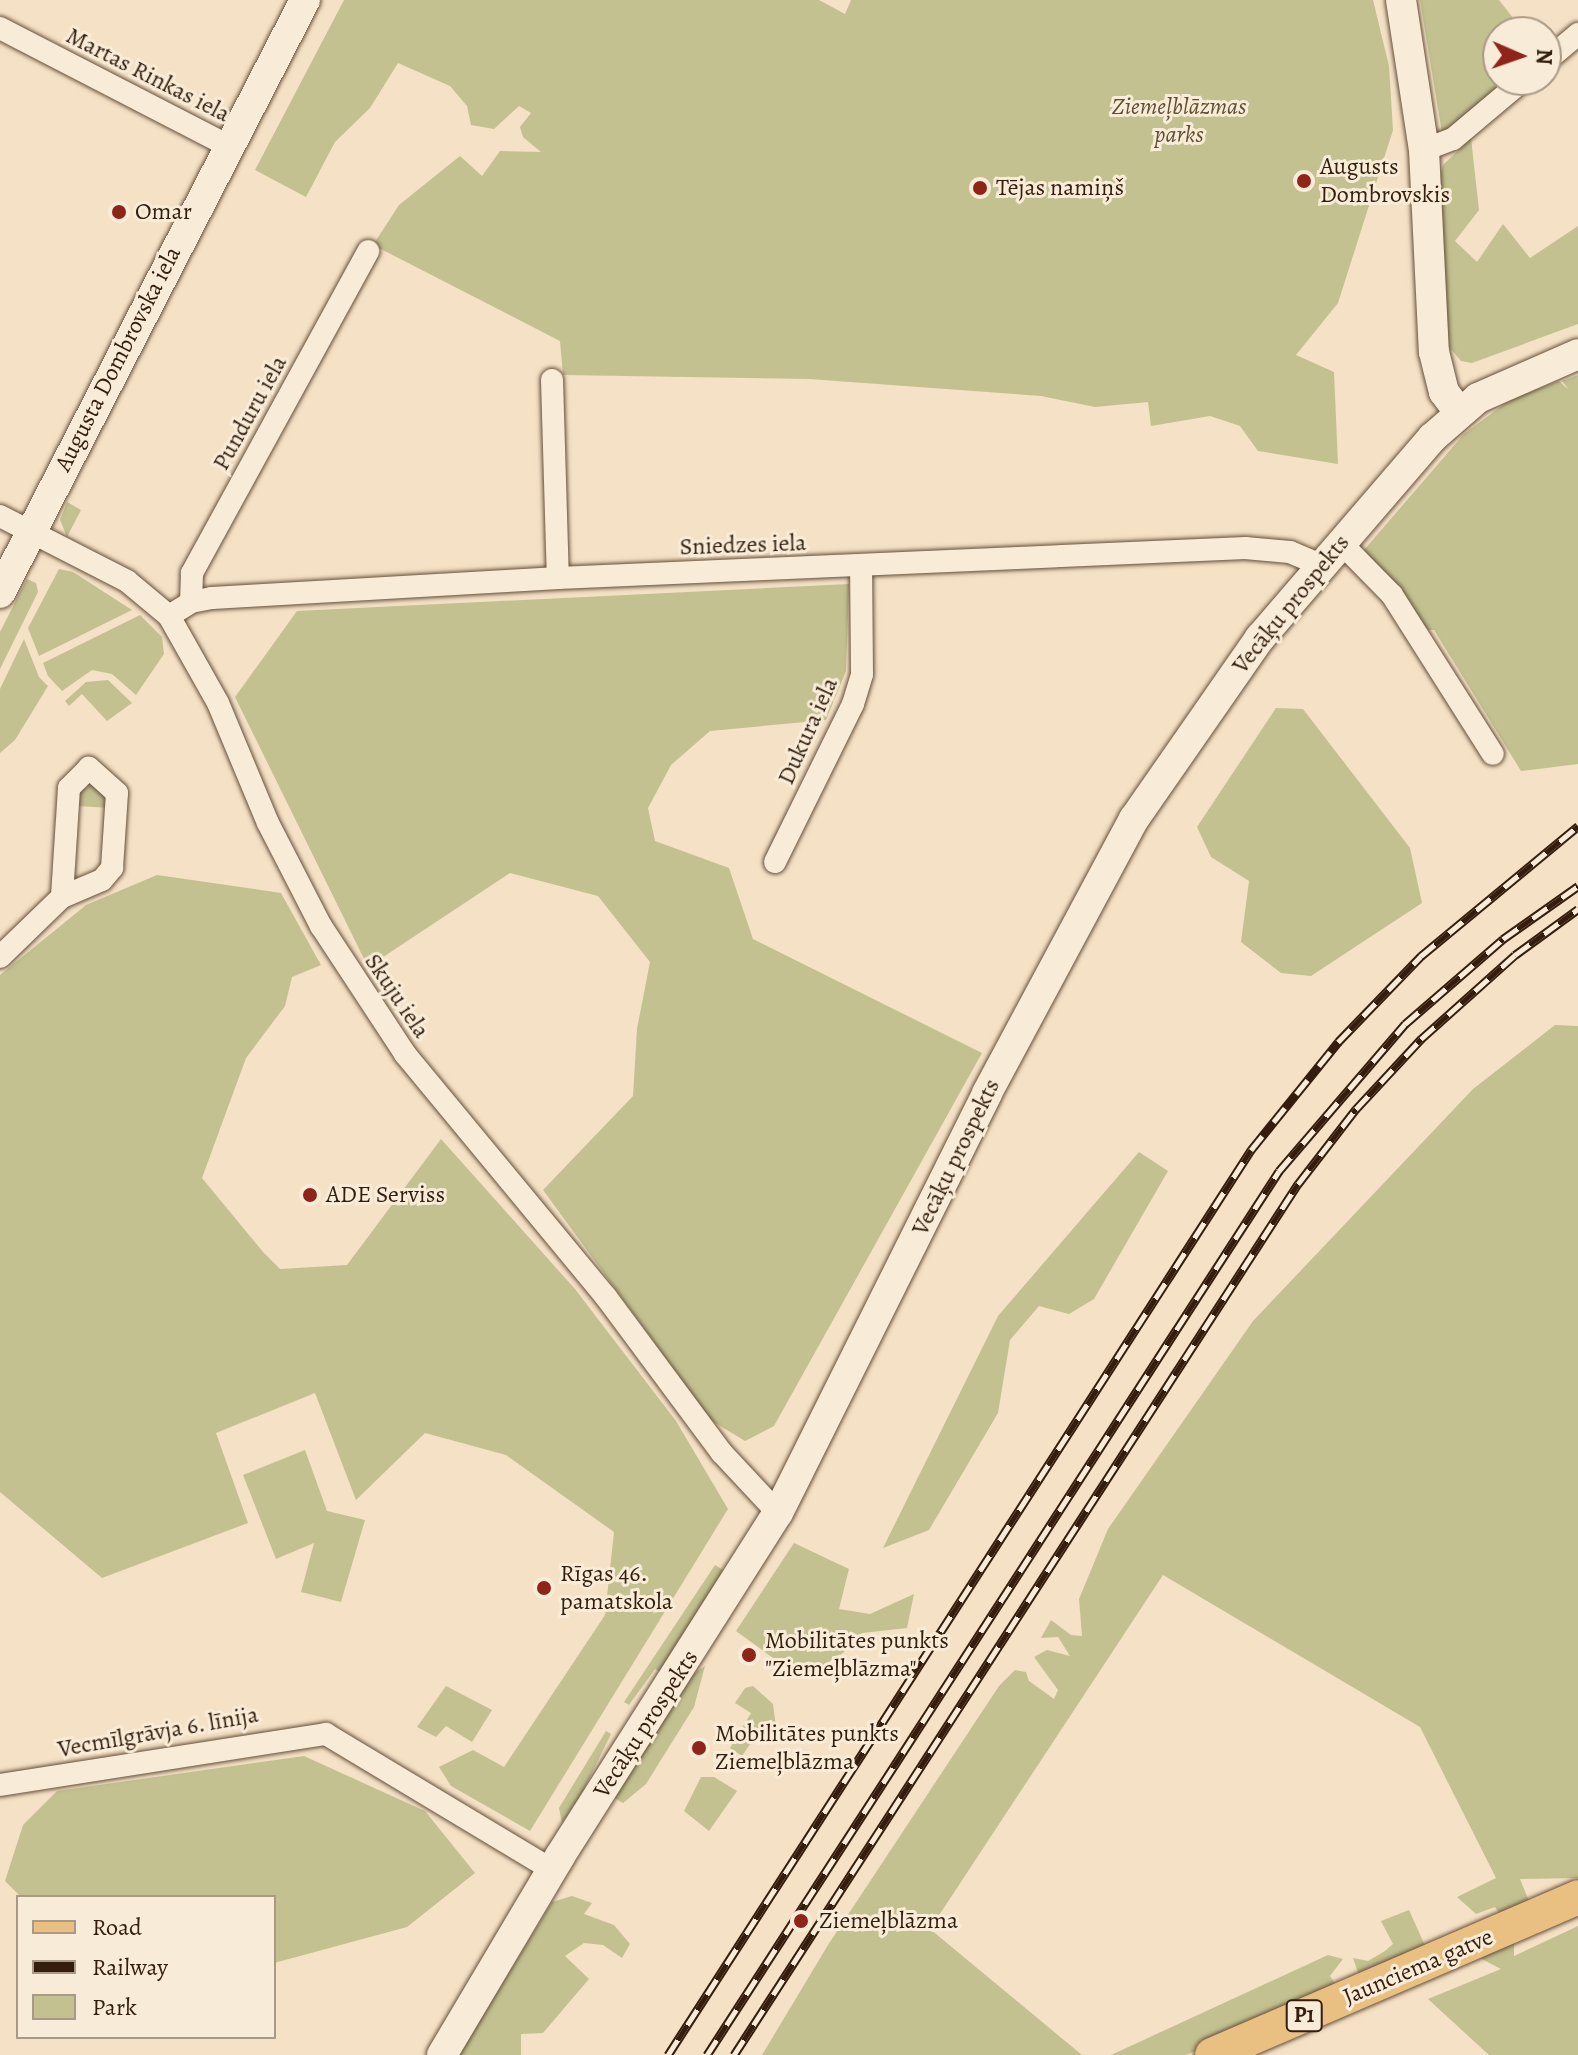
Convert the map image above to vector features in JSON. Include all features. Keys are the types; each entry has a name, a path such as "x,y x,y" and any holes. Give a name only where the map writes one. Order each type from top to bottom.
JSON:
{"main road":[{"name":"Augusta Dombrovska iela","path":"0,593 305,0"},
{"path":"1401,0 1424,150 1434,352 1444,392 1459,412"},
{"name":"Vecāķu prospekts","path":"442,2055 552,1870 778,1513 987,1093 1134,819 1260,638 1330,554 1459,412 1478,398 1578,354"},
{"name":"Jaunciema gatve","path":"1212,2055 1578,1897"}],"street":[{"name":"Martas Rinkas iela","path":"0,28 229,146"},
{"path":"1562,48 1578,34"},
{"path":"1424,150 1453,139 1504,96"},
{"name":"Punduru iela","path":"191,602 192,573 368,251"},
{"path":"552,380 558,578"},
{"name":"Skuju iela","path":"0,516 127,581 169,616 218,703 268,823 321,926 405,1054 606,1297 722,1453 778,1513"},
{"name":"Sniedzes iela","path":"169,616 191,602 558,578 1245,548 1330,554"},
{"path":"1330,554 1392,595 1493,754"},
{"name":"Dukura iela","path":"775,862 853,704 862,674 861,567"},
{"path":"0,957 62,897 102,880 112,868 117,793 89,768 69,788 62,897"},
{"name":"Vecmīlgrāvja 6. līnija","path":"0,1785 326,1734 552,1870"}],"green space":[{"name":"Ziemeļblāzmas parks","path":"344,0 819,0 845,14 851,0 1373,0 1389,66 1393,130 1338,303 1296,355 1334,372 1338,464 1258,451 1240,426 1210,416 1151,426 1148,402 1095,407 1041,396 809,379 563,375 560,341 373,245 399,205 460,156 482,176 500,151 541,152 523,137 520,127 531,113 519,106 494,129 471,125 467,106 450,86 398,63 370,108 335,142 306,197 255,170"},
{"path":"1420,0 1499,0 1512,16 1482,16 1482,96 1489,96 1442,133"},
{"path":"1471,138 1479,210 1455,241 1477,262 1503,224 1530,258 1578,226 1578,324 1472,363 1461,361 1449,347 1437,187 1443,165"},
{"path":"1578,375 1578,764 1521,771 1434,630 1428,630 1364,550 1464,434 1511,399 1559,381 1569,390 1562,381"},
{"path":"67,502 81,510 67,537 60,520"},
{"path":"59,569 73,572 132,610 39,656 28,628"},
{"path":"27,579 36,583 38,592 0,669 0,632"},
{"path":"849,584 846,671 826,720 710,731 671,765 648,808 655,841 729,868 753,939 982,1053 774,1426 745,1441 712,1421 543,1190 633,1096 637,1029 650,962 598,896 510,873 368,967 235,697 297,611"},
{"path":"140,615 162,637 164,654 136,695 112,674 92,670 62,691 48,676 43,663"},
{"path":"24,639 39,677 48,686 15,740 0,753 0,689"},
{"path":"108,680 132,703 107,721 82,694 69,706 65,701 86,682"},
{"path":"1276,708 1303,709 1410,848 1422,903 1311,976 1281,973 1241,942 1249,881 1211,857 1197,827"},
{"path":"93,784 107,794 111,808 77,806 79,792"},
{"path":"157,875 281,893 321,965 292,977 285,1006 246,1058 202,1178 263,1252 280,1269 347,1265 441,1139 575,1289 676,1421 728,1509 530,1831 451,1786 439,1767 473,1750 504,1767 605,1615 614,1532 506,1455 425,1433 356,1500 315,1393 216,1433 248,1523 102,1578 0,1492 0,975 86,905"},
{"path":"1555,1025 1578,1026 1578,1878 1520,1879 1531,1906 1502,1918 1495,1907 1476,1914 1457,1897 1496,1878 1420,1727 1163,1575 930,1929 1082,2055 762,2055 828,1945 999,1686 1015,1670 1026,1672 1029,1681 1054,1699 1058,1690 1034,1657 1047,1650 1070,1656 1058,1637 1041,1638 1051,1620 1071,1635 1082,1636 1079,1599 1108,1529 1253,1321 1473,1089"},
{"path":"1139,1152 1168,1171 1094,1299 1069,1314 1039,1306 1010,1340 998,1413 929,1530 883,1548 998,1316"},
{"path":"305,1450 327,1511 365,1520 341,1602 301,1592 314,1543 276,1559 243,1475"},
{"path":"794,1543 849,1569 839,1609 870,1614 914,1594 907,1628 862,1633 843,1653 802,1679 736,1631"},
{"path":"715,1565 731,1575 666,1676 655,1669 629,1705 624,1702"},
{"path":"705,1666 694,1707 646,1784 623,1803 613,1797 690,1676"},
{"path":"446,1686 492,1710 472,1742 446,1726 436,1737 417,1727"},
{"path":"753,1686 773,1704 776,1727 769,1742 757,1734 742,1756 730,1748 751,1713 735,1703 745,1688"},
{"path":"606,1731 611,1734 582,1793 562,1823 559,1808"},
{"path":"304,1756 425,1811 475,1873 407,1927 276,1962 276,1895 19,1895 5,1881 23,1825 57,1791"},
{"path":"701,1777 714,1777 737,1791 709,1831 684,1811"},
{"path":"572,1896 592,1903 584,1914 614,1925 630,1944 622,1958 603,1945 584,1943 565,1956 589,1979 543,2033 521,2034 521,2055 459,2055 552,1902"},
{"path":"1409,1910 1427,1950 1361,1981 1353,1958 1368,1961 1385,1951 1393,1944 1381,1921"},
{"path":"1578,1926 1578,2055 1489,2055 1428,1999 1501,1969 1480,1958 1478,1949 1514,1943 1514,1956"},
{"path":"1328,1955 1343,1959 1330,1976 1339,1990 1186,2055 1111,2055"}],"railway":[{"path":"668,2055 1251,1150 1338,1042 1421,956 1578,826"},
{"path":"707,2055 1279,1171 1405,1024 1503,939 1578,886"},
{"path":"734,2055 1298,1184 1356,1109 1421,1039 1515,955 1578,909"}],"place":[{"name":"Augusts Dombrovskis","path":"1304,181"},
{"name":"Tējas namiņš","path":"980,188"},
{"name":"Omar","path":"119,212"},
{"name":"ADE Serviss","path":"310,1195"},
{"name":"Rīgas 46. pamatskola","path":"544,1588"},
{"name":"Mobilitātes punkts \"Ziemeļblāzma\"","path":"749,1655"},
{"name":"Mobilitātes punkts Ziemeļblāzma","path":"699,1748"},
{"name":"Ziemeļblāzma","path":"801,1921"}]}
